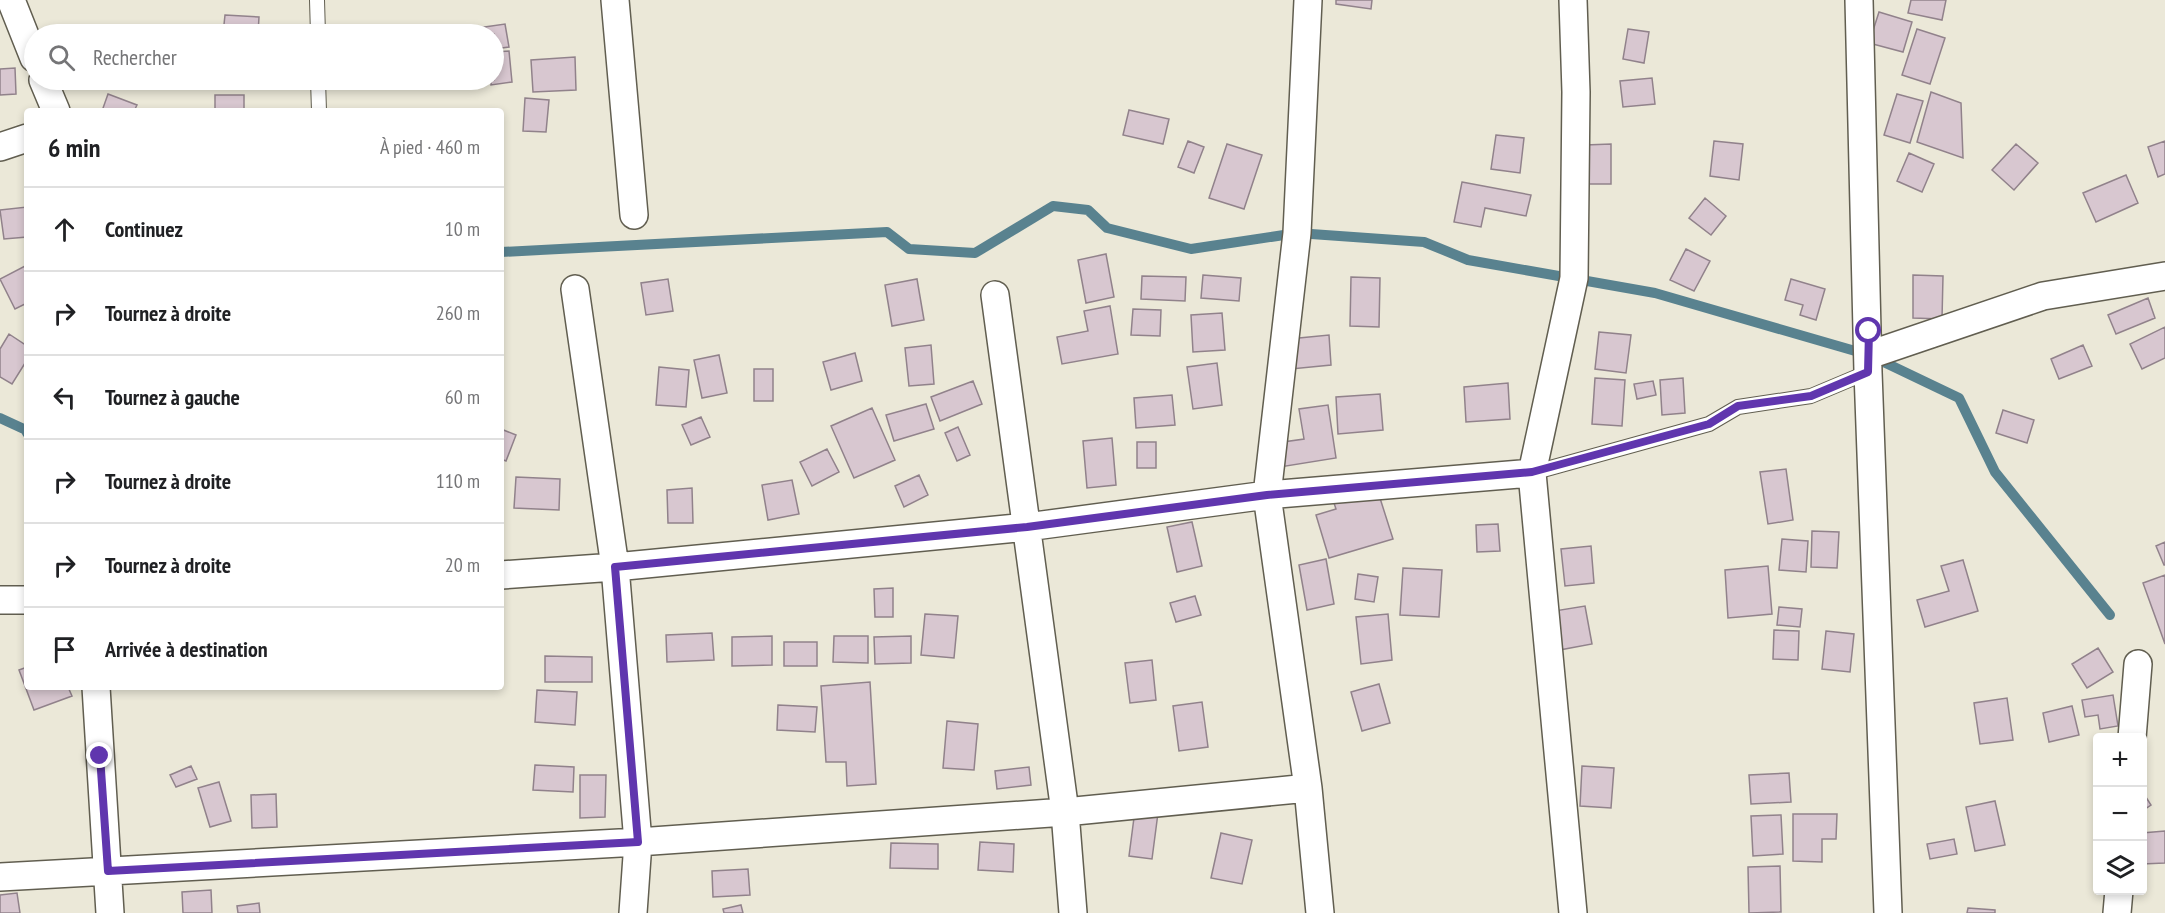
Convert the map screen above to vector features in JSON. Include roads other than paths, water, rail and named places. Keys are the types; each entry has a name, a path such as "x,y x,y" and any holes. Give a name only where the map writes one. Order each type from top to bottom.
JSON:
{"street":[{"path":"10,0 24,34"},
{"path":"615,0 634,214"},
{"path":"1308,0 1297,233 1267,495 1308,788 1320,913"},
{"path":"1573,0 1576,92 1574,279 1532,472 1573,913"},
{"path":"1859,0 1888,913"},
{"path":"47,90 55,108"},
{"path":"0,147 24,139"},
{"path":"1869,364 2043,296 2165,276"},
{"path":"575,289 615,567 638,842 633,913"},
{"path":"995,295 1065,812 1073,913"},
{"path":"504,575 615,567 1027,527 1267,495 1532,472"},
{"path":"0,600 24,600"},
{"path":"2132,733 2138,664"},
{"path":"96,690 110,913"},
{"path":"0,877 638,842 1065,812 1308,788"},
{"path":"2117,913 2119,895"}],"lane":[{"path":"317,0 318,24"},
{"path":"318,90 319,108"},
{"path":"1532,472 1709,424 1738,406 1811,396 1869,364"}],"waterway":[{"path":"504,252 887,232 909,249 975,253 1053,206 1088,210 1107,228 1191,249 1297,233 1424,242 1468,260 1655,293 1869,355 1959,398 1995,472 2110,615"},
{"path":"0,418 24,429"}]}
